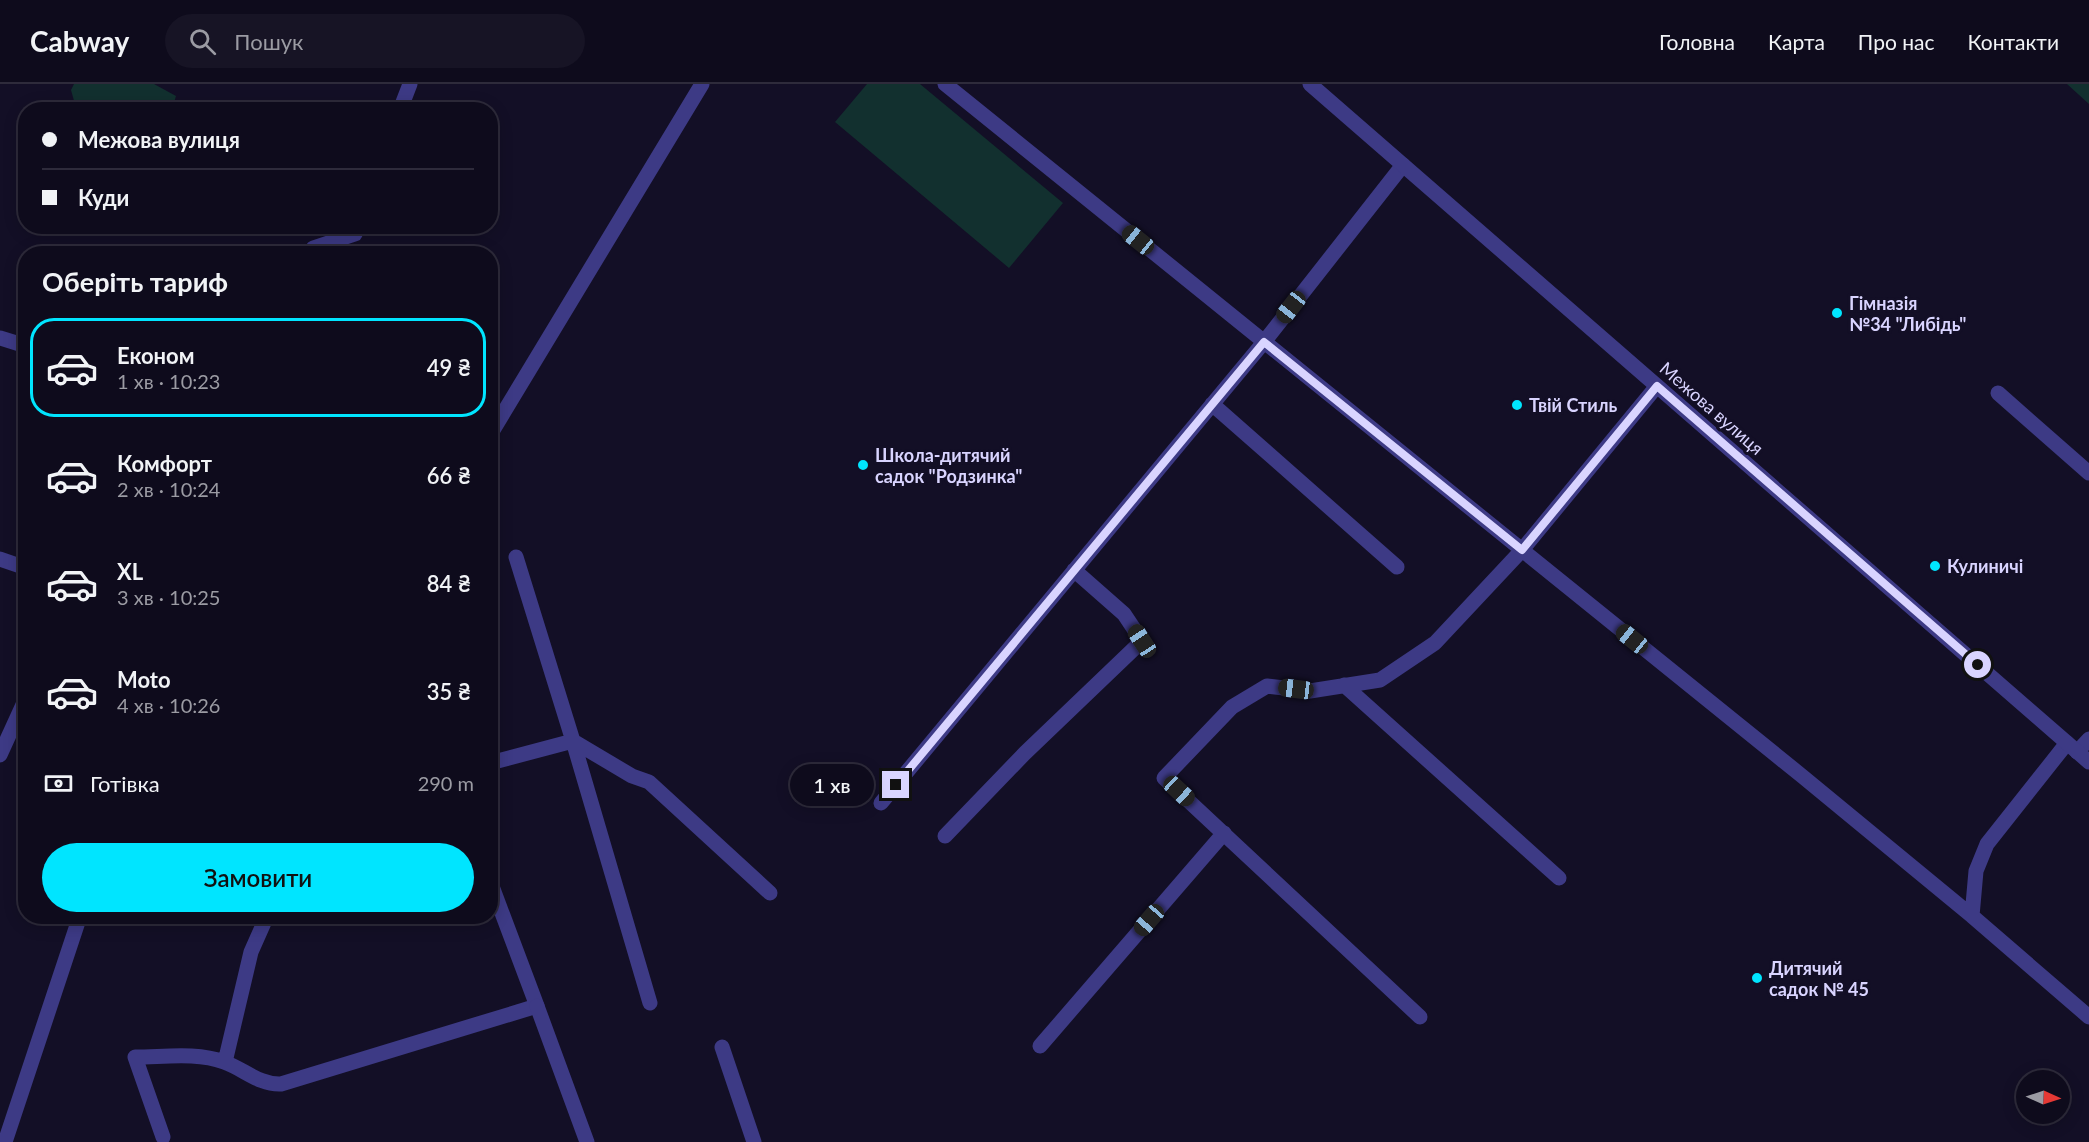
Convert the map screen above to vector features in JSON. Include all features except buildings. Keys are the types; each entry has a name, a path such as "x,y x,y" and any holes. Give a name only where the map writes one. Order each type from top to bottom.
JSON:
{"street":[{"path":"403,102 410,84"},
{"path":"498,422 702,84"},
{"path":"945,84 1972,916 2089,1017"},
{"name":"Межова вулиця","path":"1310,84 2089,762"},
{"path":"881,803 1264,342 1403,165"},
{"path":"319,246 355,234"},
{"path":"0,338 18,343"},
{"path":"1420,1017 1164,778 1232,707 1267,686 1310,691 1380,680 1435,643 1522,550 1657,386"},
{"path":"1998,393 2089,473"},
{"path":"1212,404 1397,567"},
{"path":"516,557 650,1003"},
{"path":"0,559 18,565"},
{"path":"945,836 1024,753 1142,641 1124,614 1074,570"},
{"path":"1344,686 1559,878"},
{"path":"0,755 18,716"},
{"path":"1972,916 1976,871 1987,844 2072,748 2089,739"},
{"path":"498,761 573,741 632,776 649,782 770,892"},
{"path":"1040,1046 1224,833"},
{"path":"498,902 587,1142"},
{"path":"5,1142 77,924"},
{"path":"225,1062 250,952 263,924"},
{"path":"163,1137 135,1057 200,1056 225,1062 271,1085 281,1084 537,1006"},
{"path":"723,1047 754,1142"}],"green space":[{"path":"74,84 154,84 176,96 174,102 74,102 71,90"},
{"path":"867,84 920,84 1063,203 1009,268 835,122"},
{"path":"2067,84 2089,84 2089,104"}],"place":[{"name":"Гімназія №34 \"Либідь\"","path":"1837,313"},
{"name":"Твій Стиль","path":"1517,405"},
{"name":"Школа-дитячий садок \"Родзинка\"","path":"863,465"},
{"name":"Кулиничі","path":"1935,566"},
{"name":"Дитячий садок № 45","path":"1757,978"}],"route":[{"path":"896,785 1264,342 1522,550 1657,386 1978,665"}]}
